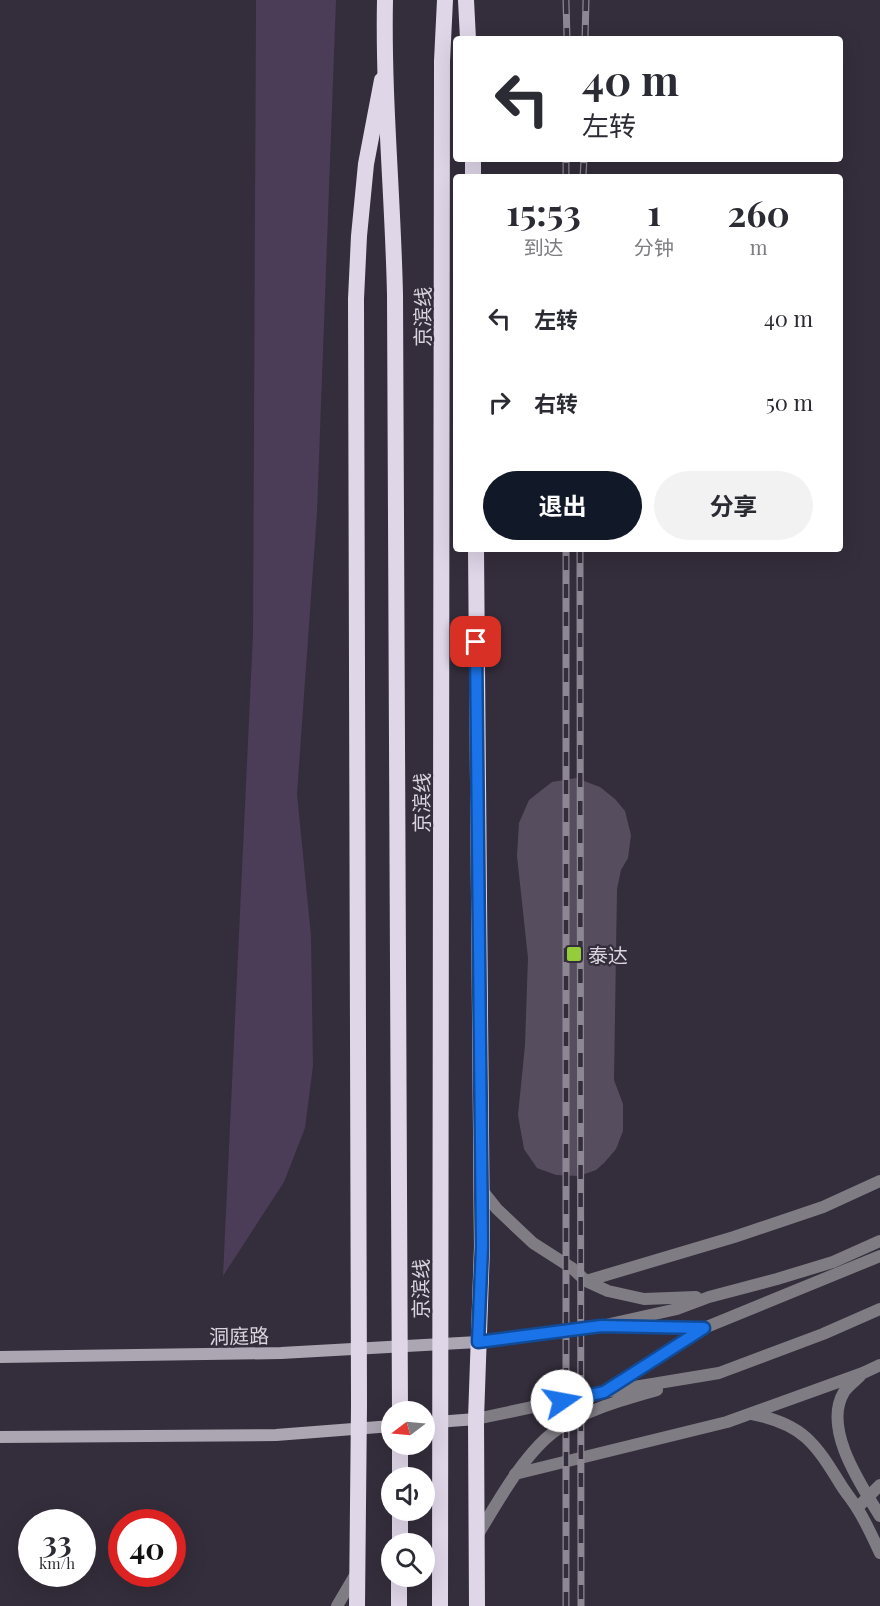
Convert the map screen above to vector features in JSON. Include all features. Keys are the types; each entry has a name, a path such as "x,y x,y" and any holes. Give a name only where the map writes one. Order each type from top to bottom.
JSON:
{"highway":[{"name":"京滨线","path":"385,0 384,67 393,224 395,307 400,1401"},
{"name":"京滨线","path":"440,1606 442,85 445,0"},
{"path":"465,0 468,36"},
{"path":"357,1606 356,298 358,236 366,164 384,67"},
{"path":"476,552 482,1247 476,1419 477,1606"},
{"path":"399,1587 399,1606"}],"main road":[{"name":"洞庭路","path":"0,1358 281,1353 478,1342"},
{"path":"435,1422 476,1419"},
{"path":"0,1437 276,1435 381,1427"}],"street":[{"path":"586,1281 734,1238 823,1207 880,1181"},
{"path":"481,1188 497,1209 533,1243 572,1268 586,1281 608,1291 644,1299 709,1297"},
{"path":"478,1342 601,1326 677,1309 709,1297 777,1280 833,1262 880,1241"},
{"path":"604,1392 704,1328 880,1256"},
{"path":"477,1536 515,1474 557,1430 591,1411 719,1373 823,1334 880,1309"},
{"path":"601,1326 704,1328"},
{"path":"515,1474 727,1422 880,1365"},
{"path":"476,1419 604,1392 719,1373"},
{"path":"863,1373 844,1392 837,1411 838,1430 847,1457 880,1516"},
{"path":"751,1413 774,1418 810,1440 826,1459 857,1508 880,1553"},
{"path":"857,1508 880,1485"},
{"path":"337,1606 358,1570"}],"shaded area":[{"path":"256,0 336,0 317,512 297,794 311,936 313,1066 305,1128 284,1182 223,1276 253,634"}],"building":[{"path":"576,778 600,787 615,799 625,811 631,835 628,858 621,870 617,889 614,1080 623,1104 623,1131 616,1149 604,1163 596,1170 579,1176 556,1175 537,1168 524,1149 518,1115 525,1045 528,958 517,856 519,823 529,800 552,782"}],"railway":[{"path":"566,0 567,36"},
{"path":"585,36 586,0"},
{"path":"566,162 566,174"},
{"path":"583,174 584,162"},
{"path":"566,552 566,1606"},
{"path":"580,552 581,1606"}],"place":[{"name":"泰达","path":"574,954"}],"route":[{"path":"476,642 482,1247 478,1342 601,1326 704,1328 604,1392 562,1401"}]}
